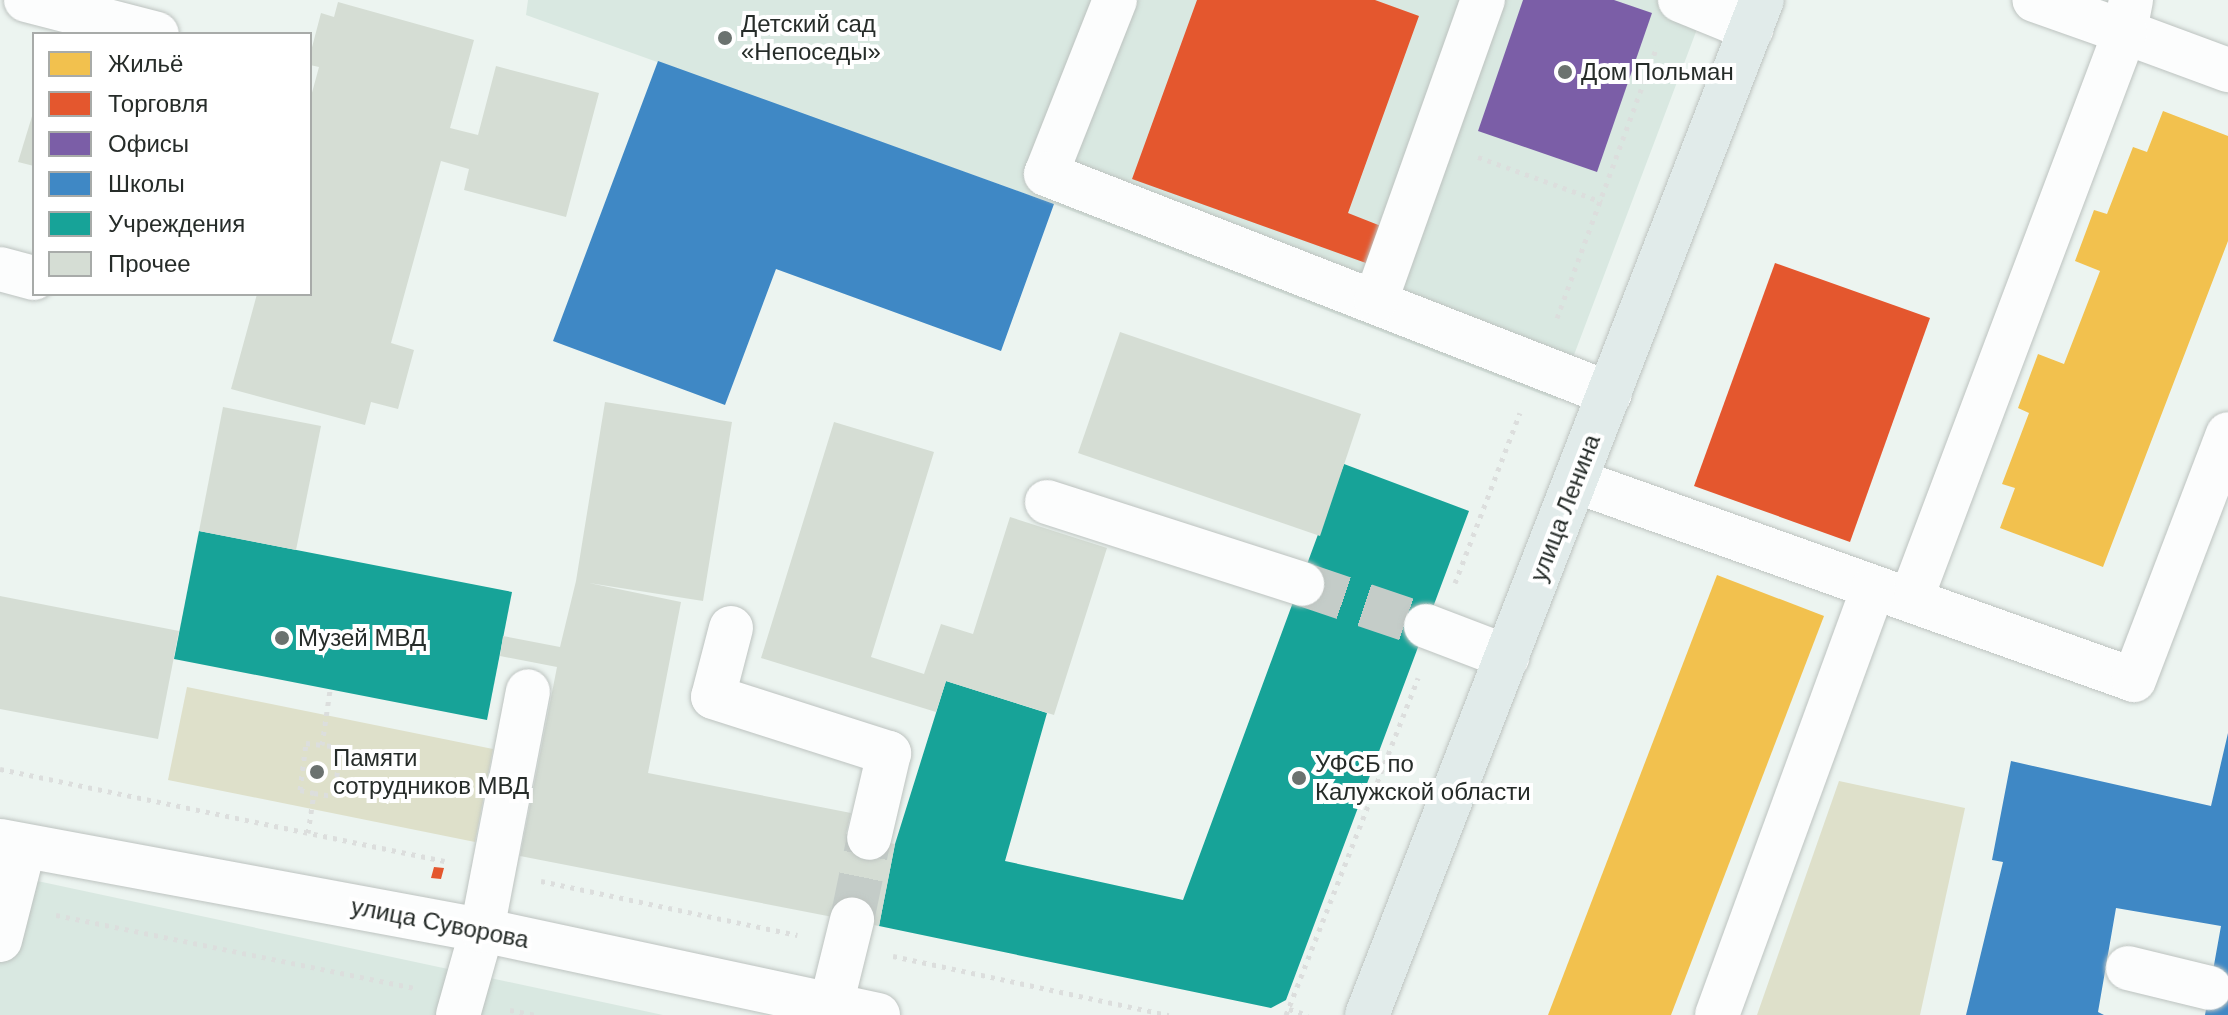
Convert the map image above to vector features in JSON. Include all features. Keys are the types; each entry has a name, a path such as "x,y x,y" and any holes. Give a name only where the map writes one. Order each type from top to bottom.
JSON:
{"main road":[{"name":"улица Ленина","path":"1367,1015 1756,14"}],"street":[{"path":"26,0 149,32"},
{"path":"1115,0 1046,174 1376,300 1610,394"},
{"path":"1376,300 1483,0"},
{"path":"1680,0 1756,14"},
{"path":"2034,0 2128,16 2228,70"},
{"path":"1717,1015 2128,16"},
{"path":"0,269 32,277"},
{"path":"1576,481 2134,680 2228,434"},
{"path":"1047,502 1302,584"},
{"path":"1432,627 1507,657"},
{"path":"731,628 713,697 889,753 869,838"},
{"path":"460,1006 482,930 528,691"},
{"path":"4,923 12,844"},
{"name":"улица Суворова","path":"12,844 482,930 878,1015"},
{"path":"831,1005 852,920"},
{"path":"2128,968 2210,988"}],"path":[{"path":"1308,1015 1288,1012 1432,627 1602,202 1658,43"},
{"path":"1433,141 1602,202"},
{"path":"322,745 330,690"},
{"path":"306,743 322,745 341,747 334,796 300,790 306,743"},
{"path":"0,769 552,883"},
{"path":"308,833 314,793"},
{"path":"4,923 460,1006 535,1015"}],"shaded area":[{"path":"528,0 1708,0 1557,400 1054,204 526,15"},
{"path":"0,873 663,1015 0,1015"}],"green space":[{"path":"187,687 493,749 475,842 168,780"},
{"path":"1839,781 1965,808 1920,1015 1757,1015"}],"building: Жильё":[{"path":"2163,111 2228,136 2228,241 2103,567 2000,528 2015,488 2002,484 2029,413 2018,408 2038,354 2064,364 2100,271 2075,261 2094,210 2107,214 2133,147 2147,152"},
{"path":"1717,575 1824,616 1671,1015 1548,1015"}],"building: Торговля":[{"path":"1197,0 1375,0 1419,16 1348,213 1391,230 1377,267 1132,179"},
{"path":"1775,263 1930,318 1850,542 1694,486"},
{"path":"434,867 444,868 441,879 431,878"}],"building: Офисы":[{"name":"Дом Польман","path":"1523,0 1614,0 1652,13 1597,172 1478,131"}],"building: Школы":[{"path":"658,61 1054,204 1001,351 776,269 725,405 553,341"},
{"path":"2228,733 2228,1015 2205,1015 2221,926 2116,908 2098,1012 2104,1015 1966,1015 2003,862 1992,860 2011,761 2211,806"}],"building: Учреждения":[{"name":"УФСБ по Калужской области","path":"1344,464 1469,511 1286,1000 1271,1008 879,926 895,844 946,681 1047,713 1005,861 1183,900"},
{"path":"199,531 512,592 487,720 174,659"}],"building: Прочее":[{"path":"338,2 474,40 450,128 478,135 496,66 599,93 566,217 464,190 469,169 441,161 391,343 414,350 398,409 371,402 365,425 231,389 256,296 312,296 312,93 319,67 312,65 312,47 321,13 334,17"},
{"path":"32,116 32,166 18,162"},
{"path":"1120,332 1361,414 1320,536 1078,453"},
{"path":"605,402 732,422 703,601 589,583 681,602 648,773 851,813 846,834 895,844 879,926 520,856 557,667 500,656 503,636 560,647 576,581"},
{"path":"223,407 321,426 296,550 199,531"},
{"path":"834,422 934,452 871,657 924,674 941,624 973,634 1010,517 1107,548 1054,715 946,681 936,712 761,658"},
{"path":"0,596 179,631 158,739 0,709"}],"tunnel":[{"path":"1302,584 1426,626"},
{"path":"852,920 869,838"}],"place":[{"name":"Детский сад «Непоседы»","path":"725,38"},
{"name":"Дом Польман","path":"1565,72"},
{"name":"Музей МВД","path":"282,638"},
{"name":"Памяти сотрудников МВД","path":"317,772"},
{"name":"УФСБ по Калужской области","path":"1299,778"}]}
